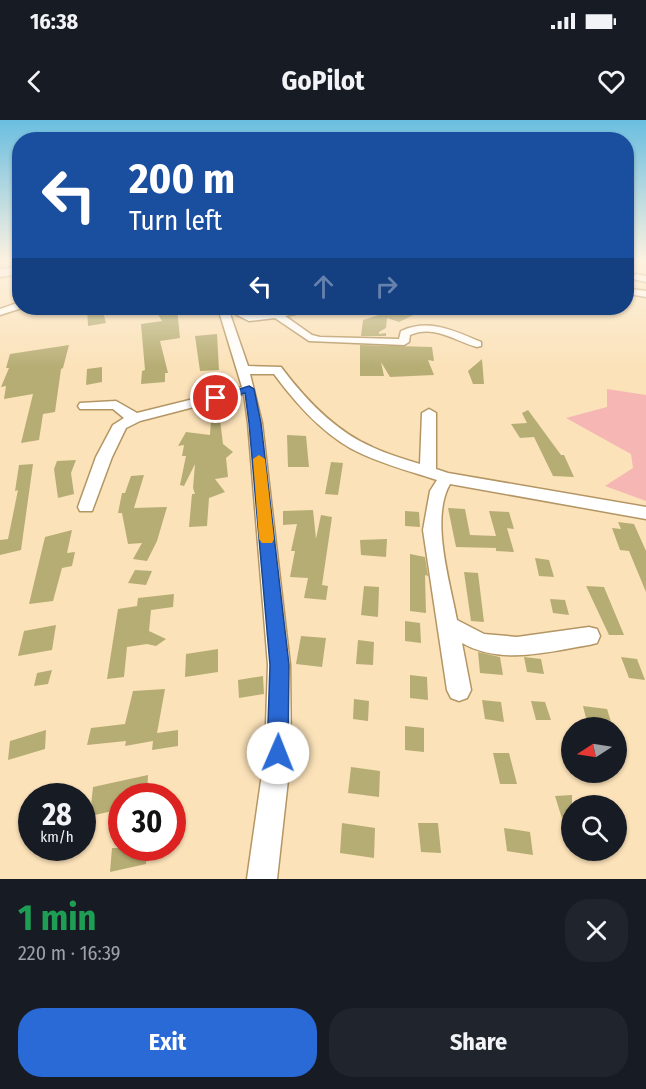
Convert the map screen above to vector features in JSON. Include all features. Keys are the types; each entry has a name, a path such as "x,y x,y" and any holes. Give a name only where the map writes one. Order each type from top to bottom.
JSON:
{"street":[{"path":"225,315 244,369 255,423 279,665 278,753 262,879"},
{"path":"243,315 249,318 277,315 309,338 320,340 404,342 405,333 412,329 433,327 477,344"},
{"path":"244,369 277,370 289,386 327,424 355,445 437,475 646,513"},
{"path":"86,507 104,457 120,425 135,418 249,389"},
{"path":"85,406 116,405 123,412 135,418"},
{"path":"429,413 438,491 432,530 459,690"},
{"path":"448,625 481,643 517,646 589,636"}],"shaded area":[{"path":"607,389 646,395 646,501 605,486 633,468 631,454 566,418 607,407"}],"building":[{"path":"87,315 104,315 106,323 88,326"},
{"path":"158,315 178,315 180,338 160,341 168,373 165,373 165,382 141,384 142,371 145,370 141,324 162,321"},
{"path":"379,315 414,315 399,322 387,318 386,328 379,332 379,334 386,333 386,336 361,336 363,320"},
{"path":"217,334 219,370 200,371 195,336"},
{"path":"69,345 61,369 55,412 43,414 39,440 21,443 33,394 4,399 6,386 1,387 9,368 6,368 10,354"},
{"path":"360,345 432,347 434,361 428,360 434,375 390,377 381,362 384,376 360,376"},
{"path":"482,359 484,384 473,384 468,371"},
{"path":"102,367 102,382 86,385 87,369"},
{"path":"218,403 223,444 233,452 226,458 228,477 215,479 225,492 209,498 207,526 189,527 192,494 195,494 193,488 195,464 184,486 180,485 186,456 182,456 184,445 178,446 186,432 210,435 212,405"},
{"path":"528,410 561,455 564,455 574,477 553,476 534,437 520,438 511,424 527,423 522,413"},
{"path":"287,435 306,436 309,467 288,467"},
{"path":"76,460 71,473 74,494 58,498 54,469 57,461"},
{"path":"331,462 343,463 338,495 325,494"},
{"path":"33,464 21,550 0,555 0,540 8,539 18,490 15,491 19,465"},
{"path":"144,475 134,508 167,507 157,541 147,561 133,559 142,543 128,544 122,513 118,513 122,493 125,493 131,476"},
{"path":"448,508 465,509 470,535 496,536 489,511 509,512 514,529 507,528 514,552 496,551 496,548 456,547"},
{"path":"313,510 316,539 321,515 332,517 322,585 328,586 326,600 304,598 308,578 290,577 295,551 291,551 297,524 283,525 283,511"},
{"path":"405,511 419,512 420,527 405,526"},
{"path":"618,522 634,524 646,551 646,592 629,551 620,550 612,528 621,529"},
{"path":"72,530 67,553 75,552 72,566 62,568 53,601 29,604 45,537"},
{"path":"387,539 386,557 361,555 360,540"},
{"path":"410,554 425,557 428,576 425,575 426,613 410,611"},
{"path":"535,558 549,560 554,577 539,576"},
{"path":"135,570 152,571 146,585 128,583"},
{"path":"464,572 478,573 484,622 471,621"},
{"path":"364,586 379,587 378,617 361,615"},
{"path":"586,586 604,587 624,635 609,635"},
{"path":"174,594 173,607 151,610 149,631 166,639 156,646 147,644 127,647 124,677 107,679 118,609 137,606 138,598"},
{"path":"550,599 565,600 569,615 553,613"},
{"path":"405,621 420,623 421,643 405,641"},
{"path":"56,625 52,650 18,656 24,631"},
{"path":"301,636 326,638 322,667 296,664"},
{"path":"358,640 374,642 373,665 356,664"},
{"path":"218,649 218,672 185,677 186,654"},
{"path":"478,652 500,657 503,675 480,673"},
{"path":"524,657 541,659 544,674 527,672"},
{"path":"621,657 637,659 645,680 629,678"},
{"path":"52,670 48,684 34,686 37,673"},
{"path":"410,675 427,677 428,700 410,698"},
{"path":"263,676 264,694 239,698 238,680"},
{"path":"165,689 157,733 178,730 178,746 152,750 153,741 125,746 126,741 87,745 91,728 125,724 133,691"},
{"path":"354,699 369,701 368,721 353,719"},
{"path":"482,700 501,702 504,722 485,719"},
{"path":"531,701 545,702 551,720 536,720"},
{"path":"583,706 607,709 610,717 586,717"},
{"path":"405,726 424,728 424,752 405,750"},
{"path":"46,730 45,749 8,760 10,741"},
{"path":"493,753 509,753 517,784 500,784"},
{"path":"351,767 380,771 379,797 348,793"},
{"path":"148,775 148,783 111,783"},
{"path":"108,784 108,812 96,815 96,786"},
{"path":"555,796 561,796 561,815"},
{"path":"342,823 375,828 374,858 340,853"},
{"path":"418,823 438,823 441,853 421,852"},
{"path":"504,828 530,832 533,855 507,851"},
{"path":"111,861 146,861 146,864 110,872"}],"slow traffic":[{"path":"259,459 267,539"}],"route":[{"path":"216,398 249,389 255,423 279,665 278,753"}]}
